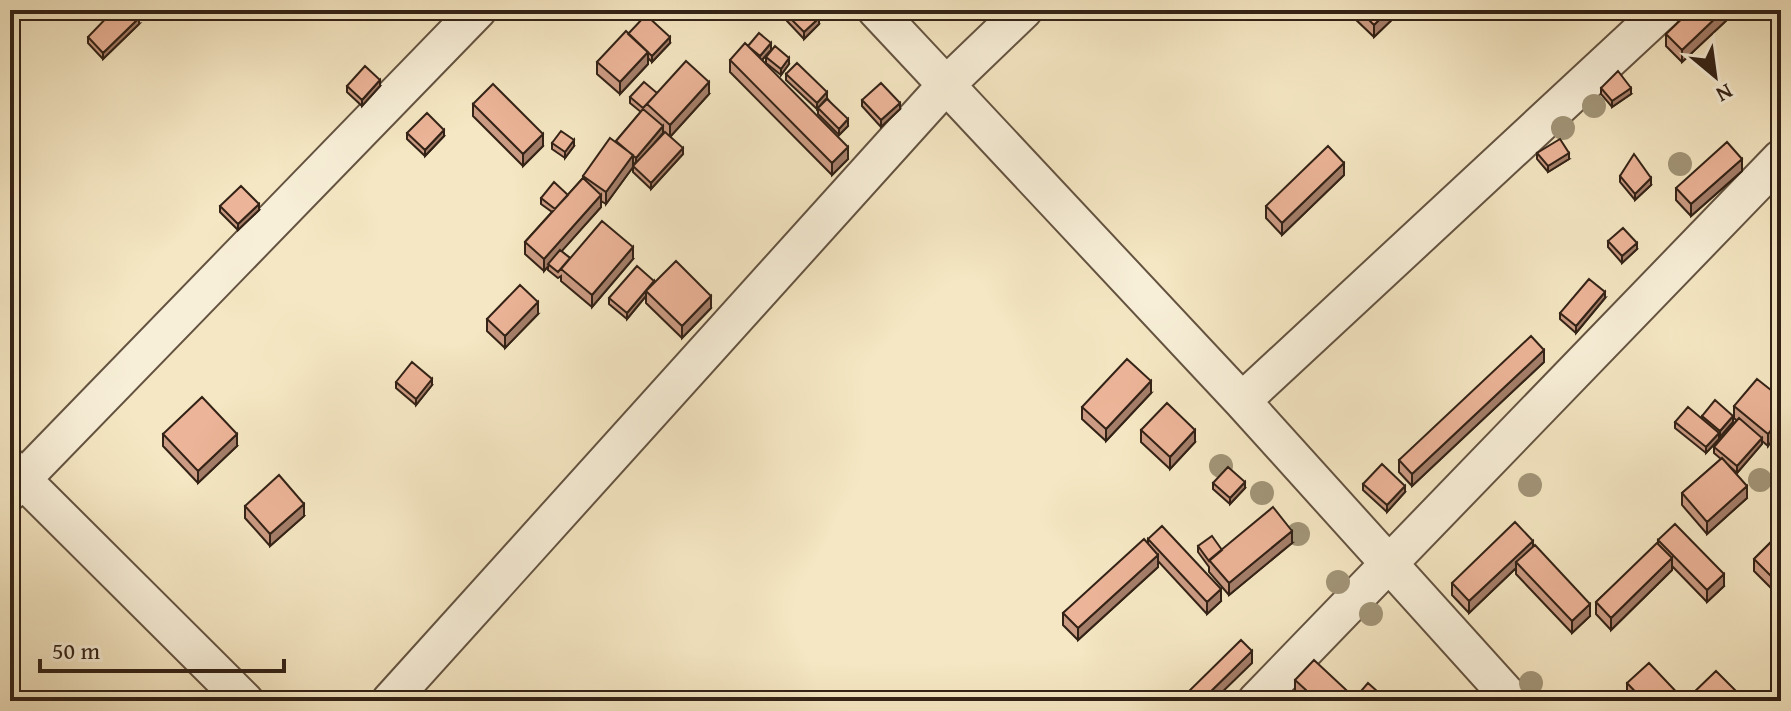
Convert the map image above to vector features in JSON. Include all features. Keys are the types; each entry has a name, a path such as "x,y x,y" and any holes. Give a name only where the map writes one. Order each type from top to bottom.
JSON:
{"street":[{"path":"245,701 14,479 478,10"},
{"path":"876,10 1242,401 1513,701"},
{"path":"390,701 946,85 1024,10"},
{"path":"1242,401 1663,10"},
{"path":"1256,701 1781,158"}],"building":[{"path":"114,10 131,10 139,18 103,53 88,37"},
{"path":"791,10 811,10 819,18 804,32 787,15"},
{"path":"1359,10 1389,10 1374,25"},
{"path":"1691,10 1724,10 1682,50 1666,34"},
{"path":"646,15 670,37 652,56 628,34"},
{"path":"626,31 648,52 620,82 597,62"},
{"path":"759,33 771,43 760,56 748,46"},
{"path":"745,43 848,147 832,163 730,60"},
{"path":"775,46 789,58 781,69 766,57"},
{"path":"686,61 709,82 670,125 647,104"},
{"path":"797,63 827,92 817,103 786,74"},
{"path":"365,66 380,80 362,100 347,86"},
{"path":"1618,71 1631,88 1612,101 1601,88"},
{"path":"644,82 657,93 643,108 630,97"},
{"path":"881,83 900,103 881,120 862,100"},
{"path":"493,84 543,134 523,154 473,104"},
{"path":"827,99 848,119 839,129 818,108"},
{"path":"643,109 663,126 636,158 616,141"},
{"path":"427,113 444,130 425,150 407,133"},
{"path":"561,131 574,140 565,152 552,143"},
{"path":"665,132 683,148 651,183 633,166"},
{"path":"610,138 633,155 606,192 583,176"},
{"path":"1560,139 1569,153 1548,166 1537,153"},
{"path":"1727,142 1742,159 1691,204 1676,188"},
{"path":"1328,146 1344,163 1282,223 1266,206"},
{"path":"1634,154 1651,178 1635,194 1620,176"},
{"path":"583,178 601,195 544,259 525,242"},
{"path":"554,182 568,195 555,209 541,198"},
{"path":"241,186 259,204 238,224 220,206"},
{"path":"602,221 633,247 592,295 561,269"},
{"path":"1623,228 1637,243 1622,256 1608,241"},
{"path":"560,250 570,258 558,272 548,264"},
{"path":"676,261 711,296 682,326 646,291"},
{"path":"637,266 654,281 627,313 609,298"},
{"path":"1589,279 1605,292 1576,326 1560,313"},
{"path":"520,285 538,302 505,336 487,319"},
{"path":"1531,336 1544,350 1412,474 1399,460"},
{"path":"1127,359 1151,381 1106,429 1082,407"},
{"path":"412,362 432,379 416,399 396,382"},
{"path":"1781,366 1781,379 1774,372"},
{"path":"1757,379 1781,398 1781,417 1768,434 1734,406"},
{"path":"202,397 237,434 198,471 163,434"},
{"path":"1715,400 1733,416 1720,431 1702,416"},
{"path":"1167,403 1195,430 1170,457 1141,430"},
{"path":"1688,407 1719,433 1706,447 1675,422"},
{"path":"1739,418 1762,438 1737,466 1714,447"},
{"path":"1722,458 1747,486 1707,522 1682,493"},
{"path":"1382,464 1405,486 1387,505 1363,484"},
{"path":"1228,467 1245,482 1230,498 1213,483"},
{"path":"279,475 304,504 270,534 245,506"},
{"path":"1273,507 1292,531 1229,583 1209,560"},
{"path":"1515,522 1533,541 1469,601 1452,583"},
{"path":"1675,524 1724,574 1707,590 1658,540"},
{"path":"1162,526 1221,589 1207,602 1148,539"},
{"path":"1781,532 1781,570 1773,578 1754,559"},
{"path":"1212,536 1222,550 1209,561 1198,546"},
{"path":"1144,539 1158,555 1078,628 1063,613"},
{"path":"1657,543 1672,558 1611,618 1596,602"},
{"path":"1535,545 1590,604 1572,621 1516,562"},
{"path":"1241,640 1252,651 1201,701 1186,701 1183,697"},
{"path":"1314,660 1358,701 1318,701 1295,680"},
{"path":"1649,663 1685,701 1644,701 1627,683"},
{"path":"1716,671 1739,694 1733,701 1693,701 1689,697"},
{"path":"1368,683 1388,701 1358,701 1355,698"}]}
